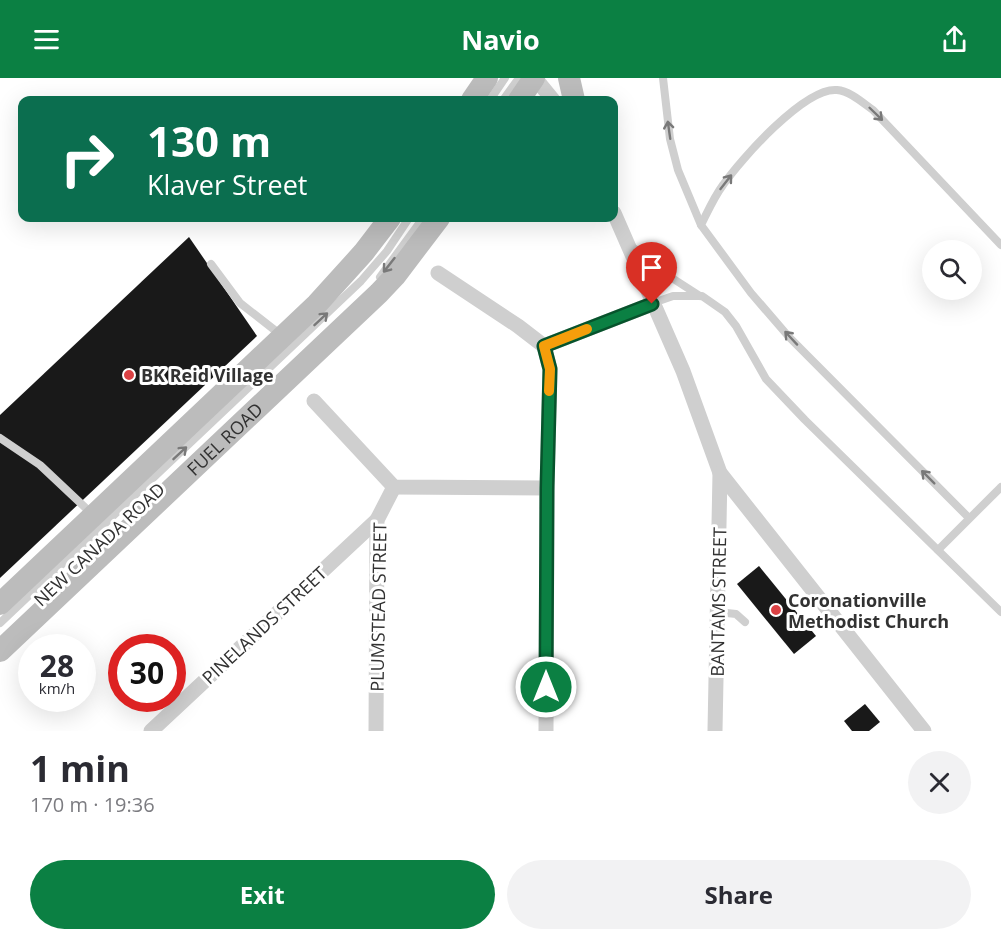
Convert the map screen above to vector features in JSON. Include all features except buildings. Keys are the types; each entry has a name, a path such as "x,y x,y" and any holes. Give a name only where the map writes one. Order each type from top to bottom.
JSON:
{"main road":[{"path":"472,78 472,96"},
{"path":"475,96 487,78"},
{"path":"522,96 535,78"},
{"path":"569,78 573,96"},
{"name":"FUEL ROAD","path":"0,604 317,304 387,222"},
{"name":"FUEL ROAD","path":"0,651 379,293 395,276 436,222"}],"street":[{"path":"535,78 550,96"},
{"path":"618,222 683,371 720,473 924,731"},
{"path":"438,273 544,346 550,369 546,731"},
{"path":"544,346 652,304"},
{"path":"314,400 394,487 547,488"},
{"name":"BANTAMS STREET","path":"718,728 720,473"},
{"name":"PLUMSTEAD STREET","path":"376,731 377,520 394,487"},
{"name":"PINELANDS STREET","path":"151,731 377,520"}],"lane":[{"path":"493,96 505,78"},
{"path":"506,96 519,78"},
{"path":"663,78 670,140 678,170 701,225 751,293 789,337 969,518"},
{"path":"701,225 722,185 756,146 801,104 822,92 838,89 855,97 873,110 1001,245"},
{"name":"NEW CANADA ROAD","path":"0,623 361,281 387,251 407,222"},
{"path":"375,282 420,222"},
{"path":"624,237 658,269 725,312 736,326 766,379 1001,612"},
{"path":"211,264 240,303 283,337"},
{"path":"652,304 673,296 702,296"},
{"path":"0,438 40,465 94,515"},
{"path":"938,550 1001,487"},
{"path":"718,612 736,614 745,622"}],"slow traffic":[{"path":"549,391 550,369 544,346 587,329"}],"place":[{"name":"BK Reid Village","path":"129,375"},
{"name":"Coronationville Methodist Church","path":"776,610"}],"route":[{"path":"546,687 550,369 544,346 652,304"}]}
